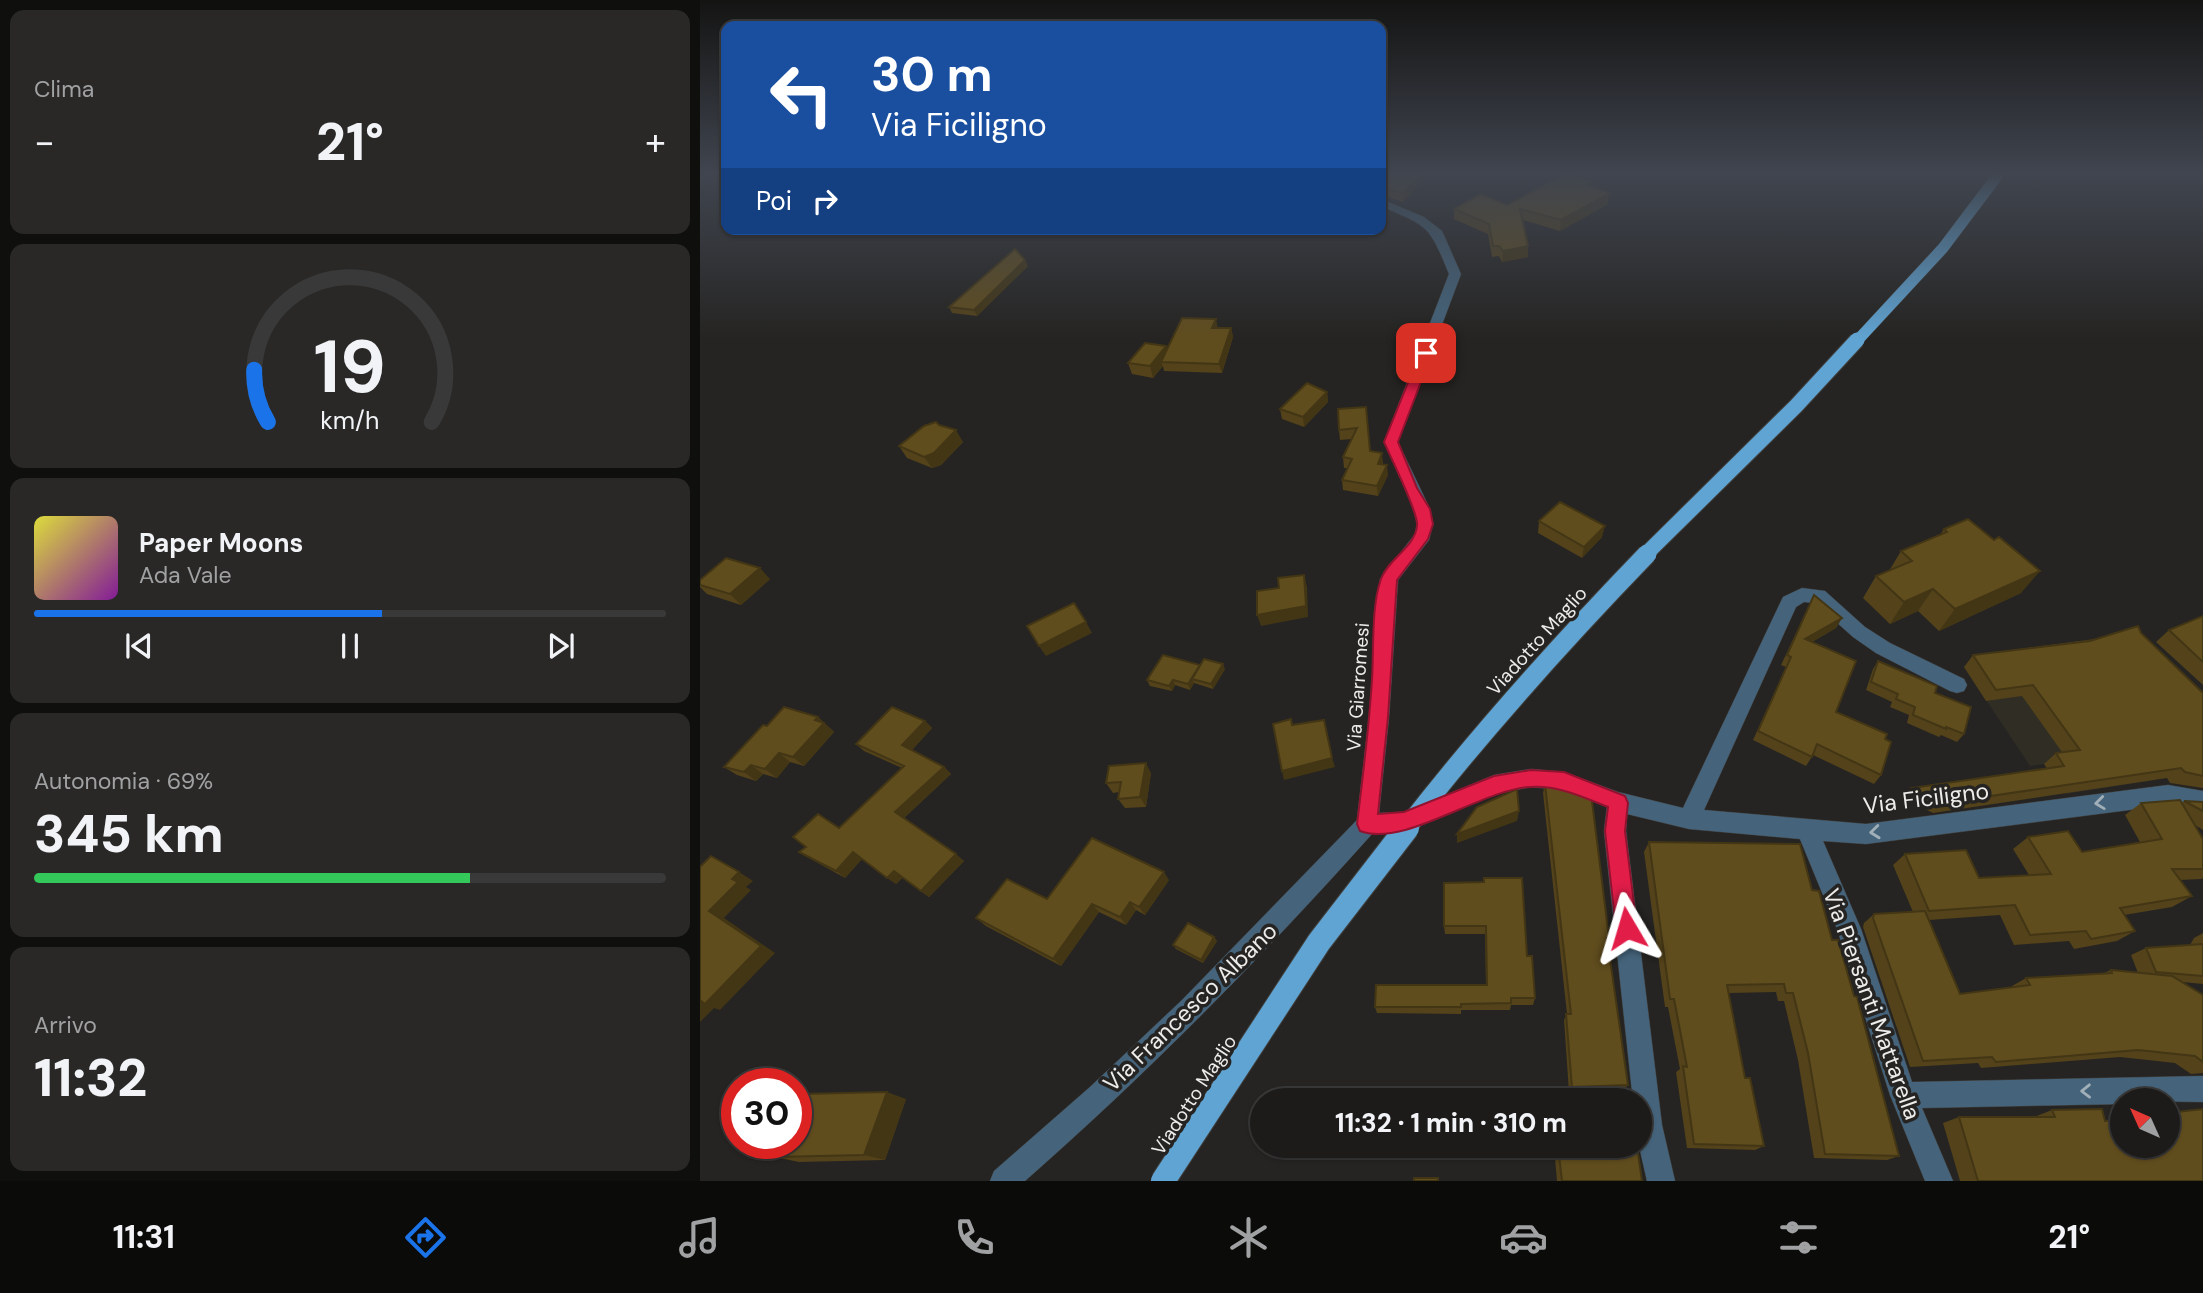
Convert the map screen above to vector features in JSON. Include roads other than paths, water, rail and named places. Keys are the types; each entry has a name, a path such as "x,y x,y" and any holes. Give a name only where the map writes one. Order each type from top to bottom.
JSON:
{"main road":[{"name":"Viadotto Maglio","path":"1163,1181 1319,942 1446,778 1567,637 1687,511 1796,406 1943,248 1956,230"}],"street":[{"name":"Via Giarromesi","path":"1367,824 1379,717 1385,600 1389,579 1423,536 1425,524 1422,509 1391,442 1455,274 1438,233 1434,230"},
{"path":"1689,819 1789,602 1802,596 1819,596 1859,632 1883,648 1957,685"},
{"name":"Via Ficiligno","path":"1367,824 1405,822 1494,785 1531,778 1564,781 1618,803 1689,819 1866,834 2168,796 2203,801"},
{"path":"1618,803 1615,831 1649,1125 1661,1181"},
{"name":"Via Francesco Albano","path":"1004,1181 1188,1012 1298,900 1367,824"},
{"name":"Via Piersanti Mattarella","path":"1806,827 1849,929 1903,1095 1939,1181"},
{"path":"1903,1095 2203,1089"}]}
